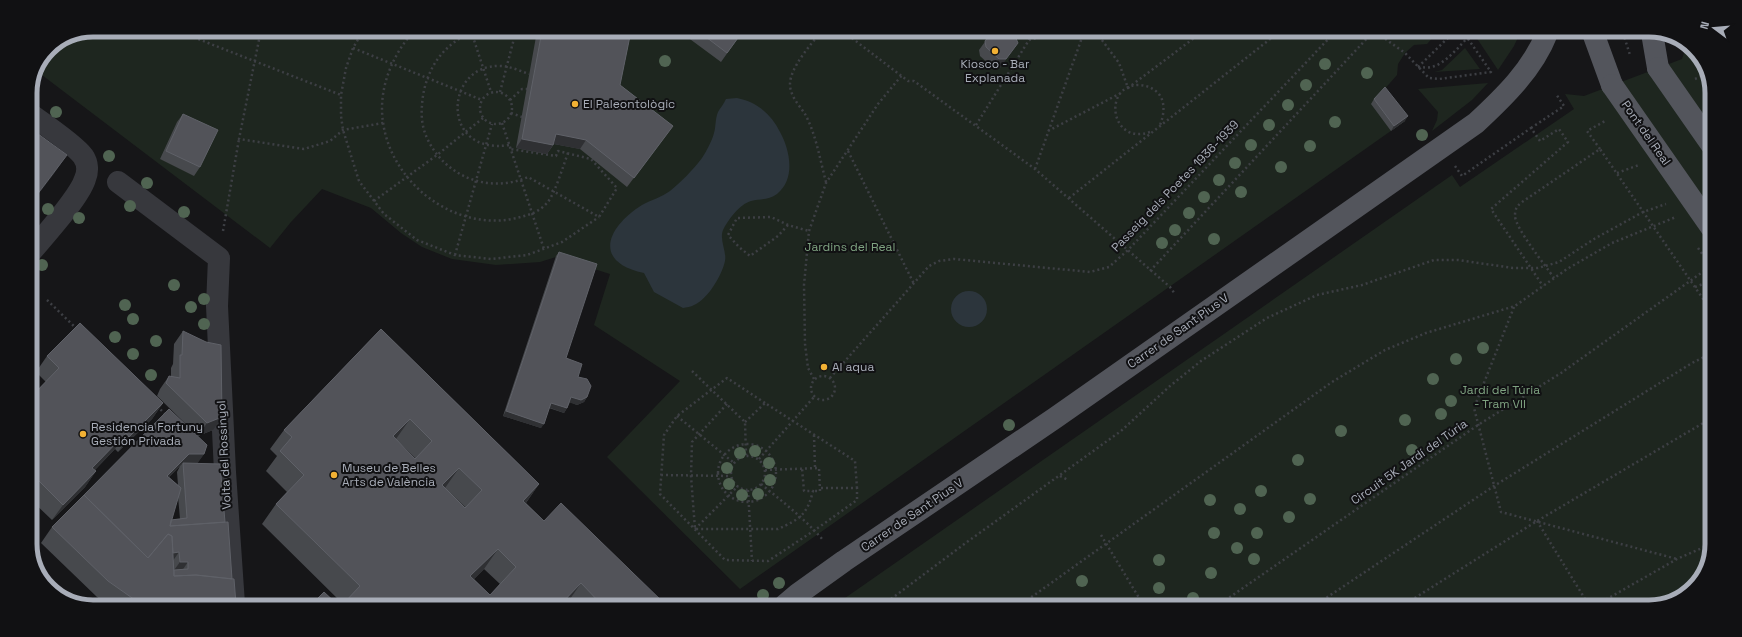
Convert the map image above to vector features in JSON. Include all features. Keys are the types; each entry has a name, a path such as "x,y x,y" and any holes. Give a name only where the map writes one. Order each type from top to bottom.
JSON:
{"main road":[{"name":"Carrer de Sant Pius V","path":"791,600 844,561 1055,418 1476,123 1515,84 1530,63 1545,37"},
{"name":"Pont del Real","path":"1594,37 1612,85 1705,218"},
{"path":"1653,37 1658,68 1705,134"}],"street":[{"path":"37,119 84,156 88,168 85,181 73,199 37,244"},
{"path":"118,182 219,258"},
{"name":"Volta del Rossinyol","path":"219,258 217,314 225,472 234,600"}],"path":[{"path":"193,37 341,95"},
{"path":"219,258 239,139 259,37"},
{"path":"359,37 346,68 341,95 342,130 359,181 384,214 417,240 455,255 491,259 527,255 562,242 599,217 617,188 591,159 558,151 556,156 510,149"},
{"path":"409,37 392,63 384,90 383,123 389,144 401,169 418,190 440,206 465,216 486,220 506,220 532,214 537,212 548,202 568,153"},
{"path":"462,37 444,50 434,63 427,78 422,97 421,118 426,137 437,155 446,165 463,176 475,181 493,184 508,184 528,177 599,217"},
{"path":"473,37 492,92"},
{"path":"500,92 515,37"},
{"path":"817,37 791,75 790,85 792,93 810,126 826,183"},
{"path":"851,37 908,81 914,81 1035,169 1170,287 1175,294"},
{"path":"976,125 1029,40 1040,37"},
{"path":"1035,169 1082,37"},
{"path":"1100,37 1119,63 1128,88"},
{"path":"1048,131 1128,88 1195,37"},
{"path":"1069,198 1273,37"},
{"path":"1320,37 1328,38"},
{"path":"1150,271 1368,37"},
{"path":"1383,37 1405,53 1418,67 1429,78 1439,79 1491,72 1467,37 1453,52 1436,66 1431,68 1418,67"},
{"path":"1418,67 1449,37"},
{"name":"Passeig dels Poetes 1936-1939","path":"830,378 929,266 939,261 954,258 1090,272 1110,266 1128,250 1328,38"},
{"path":"353,48 482,100"},
{"path":"509,145 498,147 485,146 474,140 465,132 457,112 457,102 460,91 474,74 484,69 500,66 529,74"},
{"path":"814,379 808,368 805,344 804,285 809,231 826,183 878,104 902,75"},
{"path":"1128,88 1136,85 1144,85 1152,88 1158,94 1163,101 1164,109 1160,126"},
{"path":"510,100 522,89 527,88"},
{"path":"492,92 500,92 510,100 512,104 511,113 506,121 492,124 483,118 480,109 482,100 492,92"},
{"path":"1121,92 1117,99 1115,115 1123,128 1138,134 1153,131"},
{"path":"1455,165 1462,176 1564,106 1556,94"},
{"path":"511,113 522,117"},
{"path":"374,201 437,155 483,118"},
{"path":"239,139 304,149 330,140 342,130 383,123"},
{"path":"502,123 544,249"},
{"path":"455,255 492,124"},
{"path":"1531,128 1540,141 1560,129 1568,142 1492,209 1543,286"},
{"path":"1554,278 1518,226 1514,216 1516,207 1600,149 1705,302"},
{"path":"848,150 914,284"},
{"path":"889,600 1122,431 1170,386 1201,361 1267,318 1317,295 1362,285 1434,260 1458,260 1513,268 1538,268 1546,266 1559,262 1594,239 1643,212 1671,202"},
{"path":"1026,600 1332,382 1384,350 1426,333 1515,306 1567,269 1612,243 1682,215"},
{"path":"788,225 778,236 750,256 728,235 737,218 771,217 788,225 809,231"},
{"name":"Circuit 5K Jardí del Túria","path":"1226,600 1478,426 1561,373 1705,270"},
{"path":"1695,288 1705,284"},
{"path":"47,300 81,333"},
{"path":"1515,306 1474,408 1501,512 1677,559"},
{"path":"1323,600 1494,486 1692,363 1705,356"},
{"path":"692,371 745,422 746,455"},
{"path":"822,376 830,378 835,385 832,396 825,400 814,397 811,386 814,379 822,376"},
{"path":"726,378 765,404 855,460 857,500 768,561 725,560 660,494 664,434 678,416 726,378"},
{"path":"759,459 814,397"},
{"path":"695,529 691,476 692,442 727,404"},
{"path":"745,422 765,404"},
{"path":"156,405 167,416"},
{"path":"678,416 734,463"},
{"path":"1412,600 1537,521 1705,422"},
{"path":"814,435 815,468"},
{"path":"746,444 753,445 766,451 775,463 776,470 774,485 770,491 757,500 749,502 735,499 729,495 724,490 719,476 719,468 725,455 734,448 746,444"},
{"path":"746,455 759,459 765,470 764,480 761,484 748,490 738,486 732,480 731,476 734,463 737,459 746,455"},
{"path":"802,468 804,491 820,490 820,488 857,488"},
{"path":"765,470 819,468 820,488"},
{"path":"661,476 731,476"},
{"path":"1060,476 1068,480"},
{"path":"761,484 801,517 823,540"},
{"path":"695,529 738,486"},
{"path":"748,490 752,560"},
{"path":"695,529 778,529 801,517 810,503 814,491"},
{"path":"1537,521 1587,600"},
{"path":"1101,535 1140,600"},
{"path":"1604,600 1677,559 1705,547"}],"green space":[{"name":"Jardins del Real","path":"93,37 1433,37 1427,44 1414,45 1405,53 1398,64 1397,75 1382,92 1405,121 740,589 607,457 680,381 594,325 610,274 556,257 540,262 496,265 452,259 422,247 401,233 371,208 322,189 291,222 270,248 40,74 46,62 53,53 72,41"},
{"path":"1476,37 1518,37 1498,70"},
{"path":"1465,48 1480,69 1434,72 1442,70"},
{"name":"Jardí del Túria - Tram VII","path":"1685,50 1697,65 1702,75 1705,90 1705,544 1702,562 1697,572 1680,591 1656,600 842,600 1452,175 1460,187 1574,109 1565,94 1584,96 1682,59"},
{"path":"1488,83 1472,100 1432,131 1437,120 1438,112 1418,89"}],"shaded area":[{"path":"737,98 751,102 768,114 784,139 789,164 787,181 783,188 774,196 751,201 739,208 732,216 722,232 725,261 718,279 704,298 691,306 683,308 654,292 644,273 628,268 617,261 611,252 610,243 620,223 630,214 642,205 670,191 695,167 704,156 712,139 719,110 726,99"},
{"path":"973,291 982,296 986,302 986,316 982,322 973,327 965,327 956,322 952,316 951,305 956,296 962,292"}],"building":[{"name":"El Paleontològic","path":"541,37 630,37 620,85 673,126 634,178 586,140 556,134 553,145 522,139"},
{"path":"706,37 739,37 727,53"},
{"path":"988,37 1015,37 1018,43 1006,59 999,59 986,47 985,41"},
{"path":"1385,87 1408,116 1394,126 1374,99"},
{"path":"183,114 218,130 200,167 166,151"},
{"path":"37,133 67,155 37,195"},
{"path":"559,252 597,264 566,358 582,364 578,377 587,379 591,386 587,397 581,400 571,397 567,408 551,403 544,424 506,411"},
{"name":"Residencia Fortuny Gestión Privada","path":"80,323 163,403 129,437 126,433 92,468 96,471 63,505 37,479 37,391 59,368 47,356"},
{"name":"Museu de Belles Arts de València","path":"381,329 539,484 523,501 544,521 561,503 661,600 597,600 581,583 565,600 347,600 360,586 276,504 304,475 280,451 292,437 284,430","holes":["410,419 432,441 415,459 393,436","459,468 482,490 465,508 442,485","498,549 516,567 490,595 470,576"]},
{"path":"183,331 206,342 221,345 222,417 207,423 166,383 169,376 180,378 180,355 182,355"},
{"path":"169,409 207,445 204,454 189,454 167,476 181,488 170,526 228,522 232,579 196,575 174,576 174,570 188,569 188,562 180,562 179,552 173,553 172,536 168,534 148,558 84,495"},
{"path":"183,463 220,464 225,522 170,526 171,520 187,518"},
{"path":"84,495 148,558 168,534 172,536 174,576 196,575 234,579 236,600 135,600 108,581 52,527"},
{"path":"324,592 333,600 316,600"}],"place":[{"name":"Kiosco - Bar Explanada","path":"995,51"},
{"name":"El Paleontològic","path":"575,104"},
{"name":"Al aqua","path":"824,367"},
{"name":"Residencia Fortuny Gestión Privada","path":"83,434"},
{"name":"Museu de Belles Arts de València","path":"334,475"}]}
